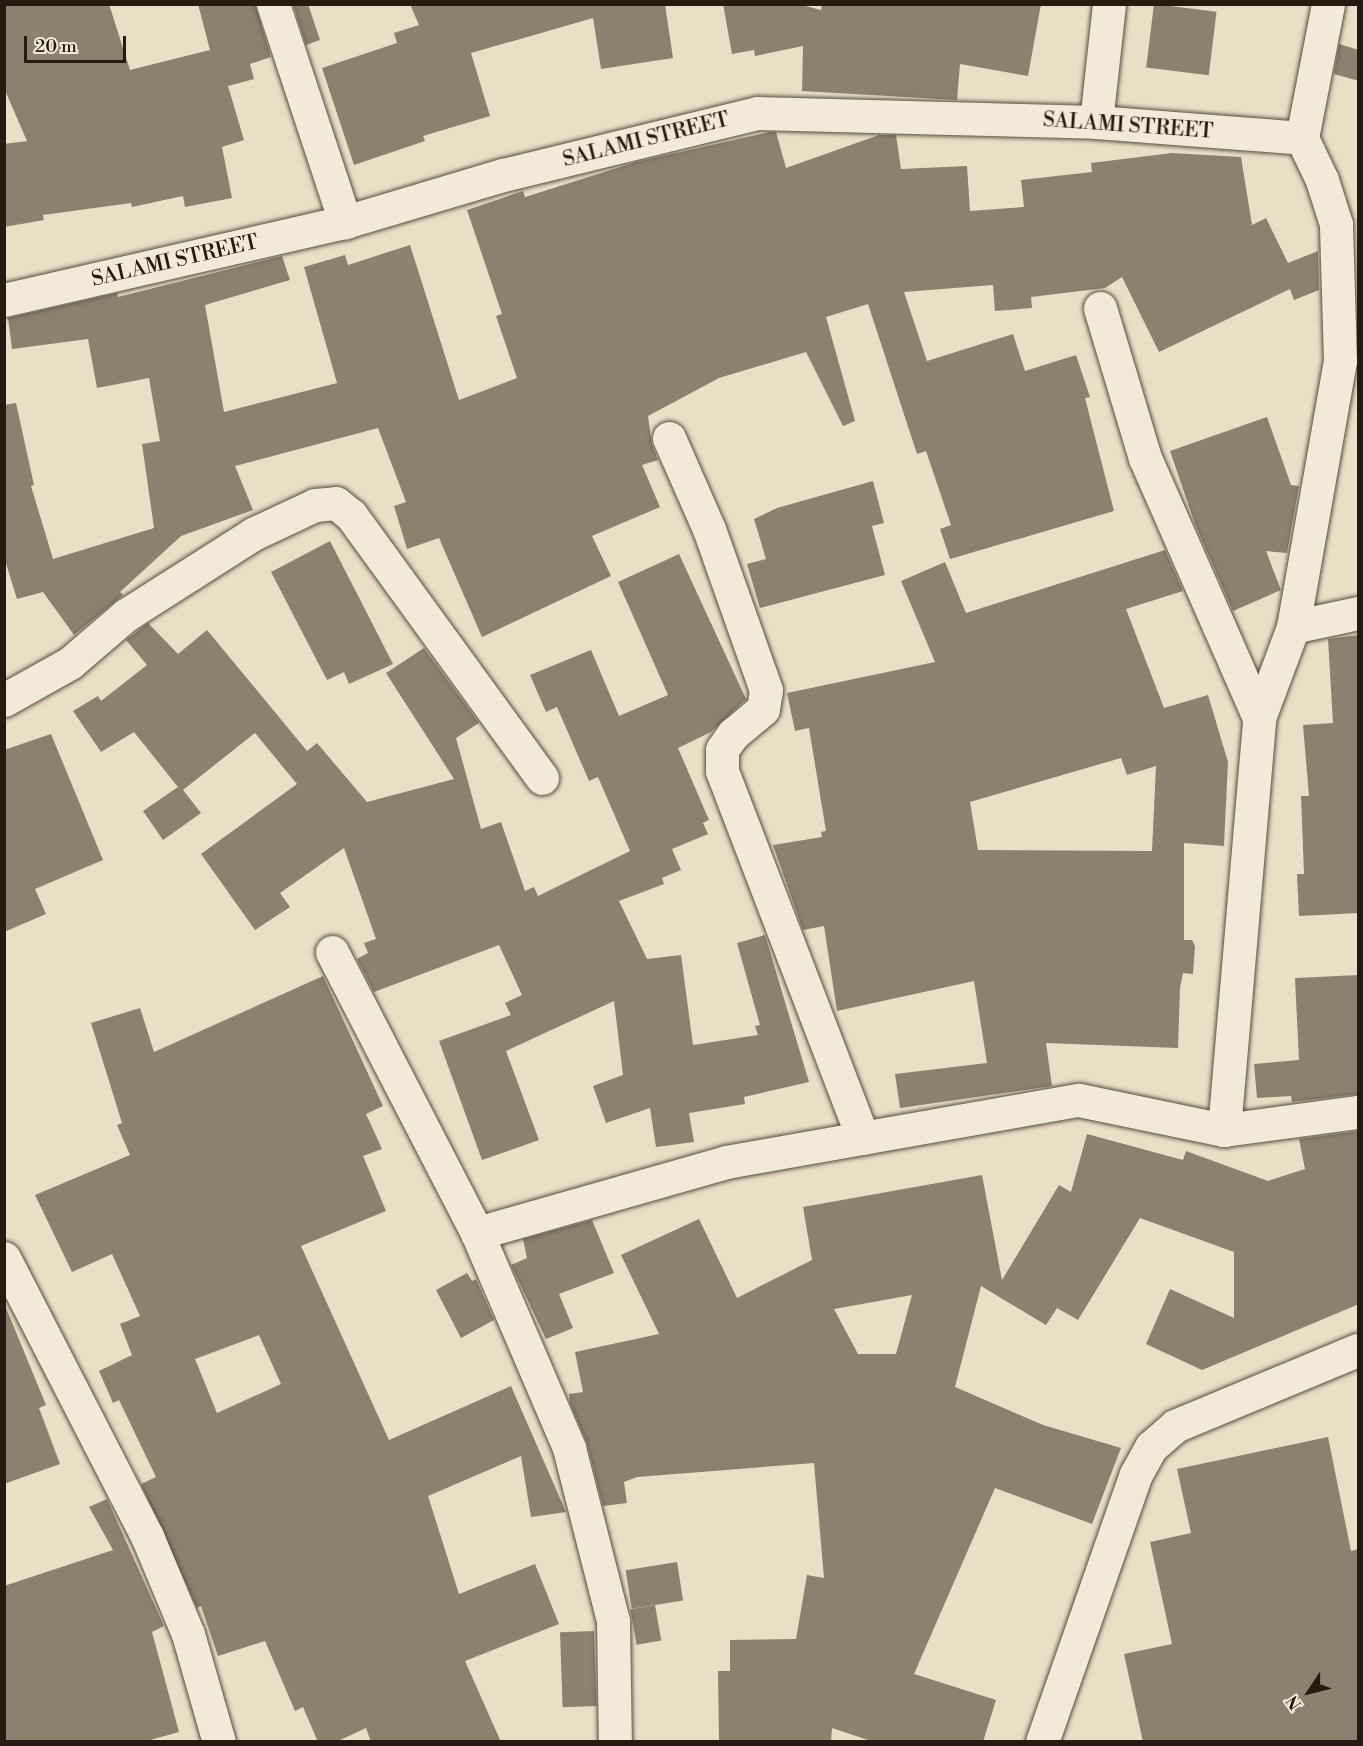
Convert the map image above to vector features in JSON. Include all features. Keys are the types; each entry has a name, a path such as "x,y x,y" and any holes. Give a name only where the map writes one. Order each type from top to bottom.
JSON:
{"street":[{"path":"273,4 345,222"},
{"path":"1096,122 1109,4"},
{"path":"1224,1130 1259,718 1293,627 1349,362 1336,224 1322,180 1302,138 1328,4"},
{"name":"SALAMI STREET","path":"4,300 345,222 503,175 758,113 1096,122 1302,138"},
{"path":"1101,308 1145,458 1259,718"},
{"path":"669,438 709,529 766,690 762,709 733,734 722,750 722,771 863,1138"},
{"path":"4,700 70,663 126,615 253,534 315,505 336,503 351,515 542,778"},
{"path":"1293,627 1359,613"},
{"path":"333,952 477,1233 569,1448 613,1621 615,1742"},
{"path":"477,1233 726,1162 1079,1100 1224,1130 1359,1112"},
{"path":"4,1258 147,1536 188,1634 219,1742"},
{"path":"1042,1742 1136,1474 1151,1447 1175,1426 1359,1350"}],"building":[{"path":"4,4 109,4 130,70 210,50 198,4 255,4 271,57 250,64 254,79 228,86 244,140 222,147 232,198 185,207 183,196 132,207 131,203 43,215 44,220 4,227 4,144 27,141 4,88"},
{"path":"293,4 308,4 320,40 306,45"},
{"path":"410,4 665,4 673,58 601,69 593,18 471,53 490,116 423,136 425,141 354,165 322,68 397,43 394,33 419,25"},
{"path":"723,4 798,4 821,10 822,4 1041,4 1028,76 960,64 957,100 802,91 803,46 755,56 754,50 732,54"},
{"path":"1154,4 1217,12 1209,75 1146,68"},
{"path":"1339,44 1359,50 1359,81 1334,74"},
{"path":"776,132 786,168 879,135 896,135 901,169 967,166 970,211 1024,207 1021,180 1092,172 1091,163 1172,153 1241,157 1252,225 1266,218 1288,263 1318,251 1319,290 1294,300 1290,289 1159,352 1122,277 1105,288 1031,297 1032,308 995,311 993,285 904,292 927,361 1013,334 1025,371 1076,355 1090,397 1085,398 1114,511 950,559 940,529 951,525 926,451 917,454 868,304 826,317 855,421 843,426 806,352 719,378 648,416 652,445 658,460 642,465 660,507 592,536 611,576 482,637 439,538 407,549 394,506 406,502 378,428 235,466 253,510 181,536 120,592 123,595 74,635 43,592 17,599 4,557 4,405 16,403 34,485 31,486 53,559 154,528 142,444 160,441 149,378 97,388 88,339 12,349 8,318 117,293 118,297 282,256 290,280 205,305 224,412 337,383 304,267 345,255 348,265 410,245 459,400 517,378 496,316 502,314 467,210 523,191 525,197 636,162"},
{"path":"1267,417 1291,485 1299,486 1287,553 1266,551 1281,590 1233,611 1195,524 1170,451"},
{"path":"873,481 884,523 872,526 885,575 760,608 747,564 766,559 754,519 777,508"},
{"path":"330,541 393,664 349,684 344,672 327,680 271,572"},
{"path":"1165,550 1183,591 1126,609 1164,708 1208,695 1228,762 1224,846 1184,843 1184,940 1192,940 1195,946 1193,974 1183,973 1180,988 1178,1048 1046,1043 1052,1086 900,1108 895,1074 987,1063 974,981 837,1011 824,926 803,930 773,845 822,837 821,832 826,831 809,728 795,731 787,693 935,662 901,581 945,562 966,613","holes":["1121,758 1127,775 1156,766 1152,851 978,850 970,802"]},
{"path":"679,554 746,699 711,732 678,748 709,820 703,823 708,834 672,849 681,870 662,878 664,884 619,901 647,959 681,955 693,1045 758,1035 755,1026 760,1025 737,943 765,935 809,1082 744,1097 745,1104 689,1113 694,1142 656,1147 650,1108 606,1123 593,1086 623,1075 614,1001 506,1051 539,1140 482,1160 439,1041 511,1015 505,1003 522,995 499,945 374,992 357,959 368,953 364,943 376,939 344,848 280,893 290,907 255,930 201,854 297,784 255,733 183,790 201,813 163,840 143,811 178,787 134,732 101,752 73,711 98,696 101,701 147,665 126,640 148,623 178,654 207,630 307,751 317,743 367,802 454,779 386,673 424,648 479,723 456,738 481,829 501,822 525,891 534,887 538,896 630,851 598,777 589,781 557,707 546,712 530,675 591,650 619,716 668,695 618,582"},
{"path":"1359,635 1359,913 1299,916 1297,874 1304,874 1301,796 1309,796 1303,725 1333,723 1328,639"},
{"path":"51,734 103,860 35,889 46,914 4,932 4,750"},
{"path":"1359,975 1359,1094 1292,1102 1291,1096 1257,1098 1254,1064 1299,1060 1295,978"},
{"path":"323,976 383,1106 366,1114 382,1149 363,1156 386,1211 301,1246 389,1440 511,1386 566,1512 531,1517 521,1456 428,1496 459,1594 535,1564 559,1624 465,1661 501,1742 371,1742 366,1728 336,1742 318,1742 303,1707 295,1711 265,1641 218,1656 201,1606 197,1608 141,1484 156,1477 119,1400 113,1403 99,1371 132,1355 120,1324 140,1316 112,1254 72,1272 35,1195 130,1155 117,1125 122,1123 91,1023 140,1008 154,1052","holes":["259,1335 281,1384 217,1413 195,1359"]},
{"path":"1359,1131 1359,1304 1202,1370 1146,1344 1170,1289 1234,1318 1234,1252 1140,1218 1078,1320 1057,1308 1046,1325 981,1286 955,1387 1043,1425 1121,1448 1092,1524 995,1488 914,1674 996,1700 983,1742 874,1742 832,1728 831,1742 719,1742 718,1671 730,1671 730,1640 796,1639 807,1575 824,1578 814,1463 637,1477 624,1482 627,1503 603,1506 587,1443 570,1403 569,1394 583,1392 575,1352 659,1334 621,1255 699,1219 737,1298 812,1260 803,1207 982,1175 1002,1280 1059,1185 1071,1192 1087,1134 1183,1160 1186,1151 1268,1181 1305,1169 1299,1139","holes":["912,1295 896,1354 858,1354 834,1309"]},
{"path":"592,1220 614,1273 559,1294 573,1328 546,1339 511,1265 527,1258 523,1239"},
{"path":"467,1273 472,1281 476,1279 494,1320 461,1338 436,1290"},
{"path":"4,1303 46,1405 39,1408 60,1464 4,1484"},
{"path":"1328,1437 1351,1551 1359,1549 1359,1742 1143,1742 1124,1654 1172,1644 1150,1542 1191,1533 1177,1469"},
{"path":"107,1499 164,1626 152,1632 179,1732 143,1742 4,1742 4,1586 113,1550 89,1507"},
{"path":"677,1562 683,1601 632,1609 626,1570"},
{"path":"655,1605 661,1640 637,1645 630,1609"},
{"path":"594,1631 597,1706 563,1707 560,1632"}]}
